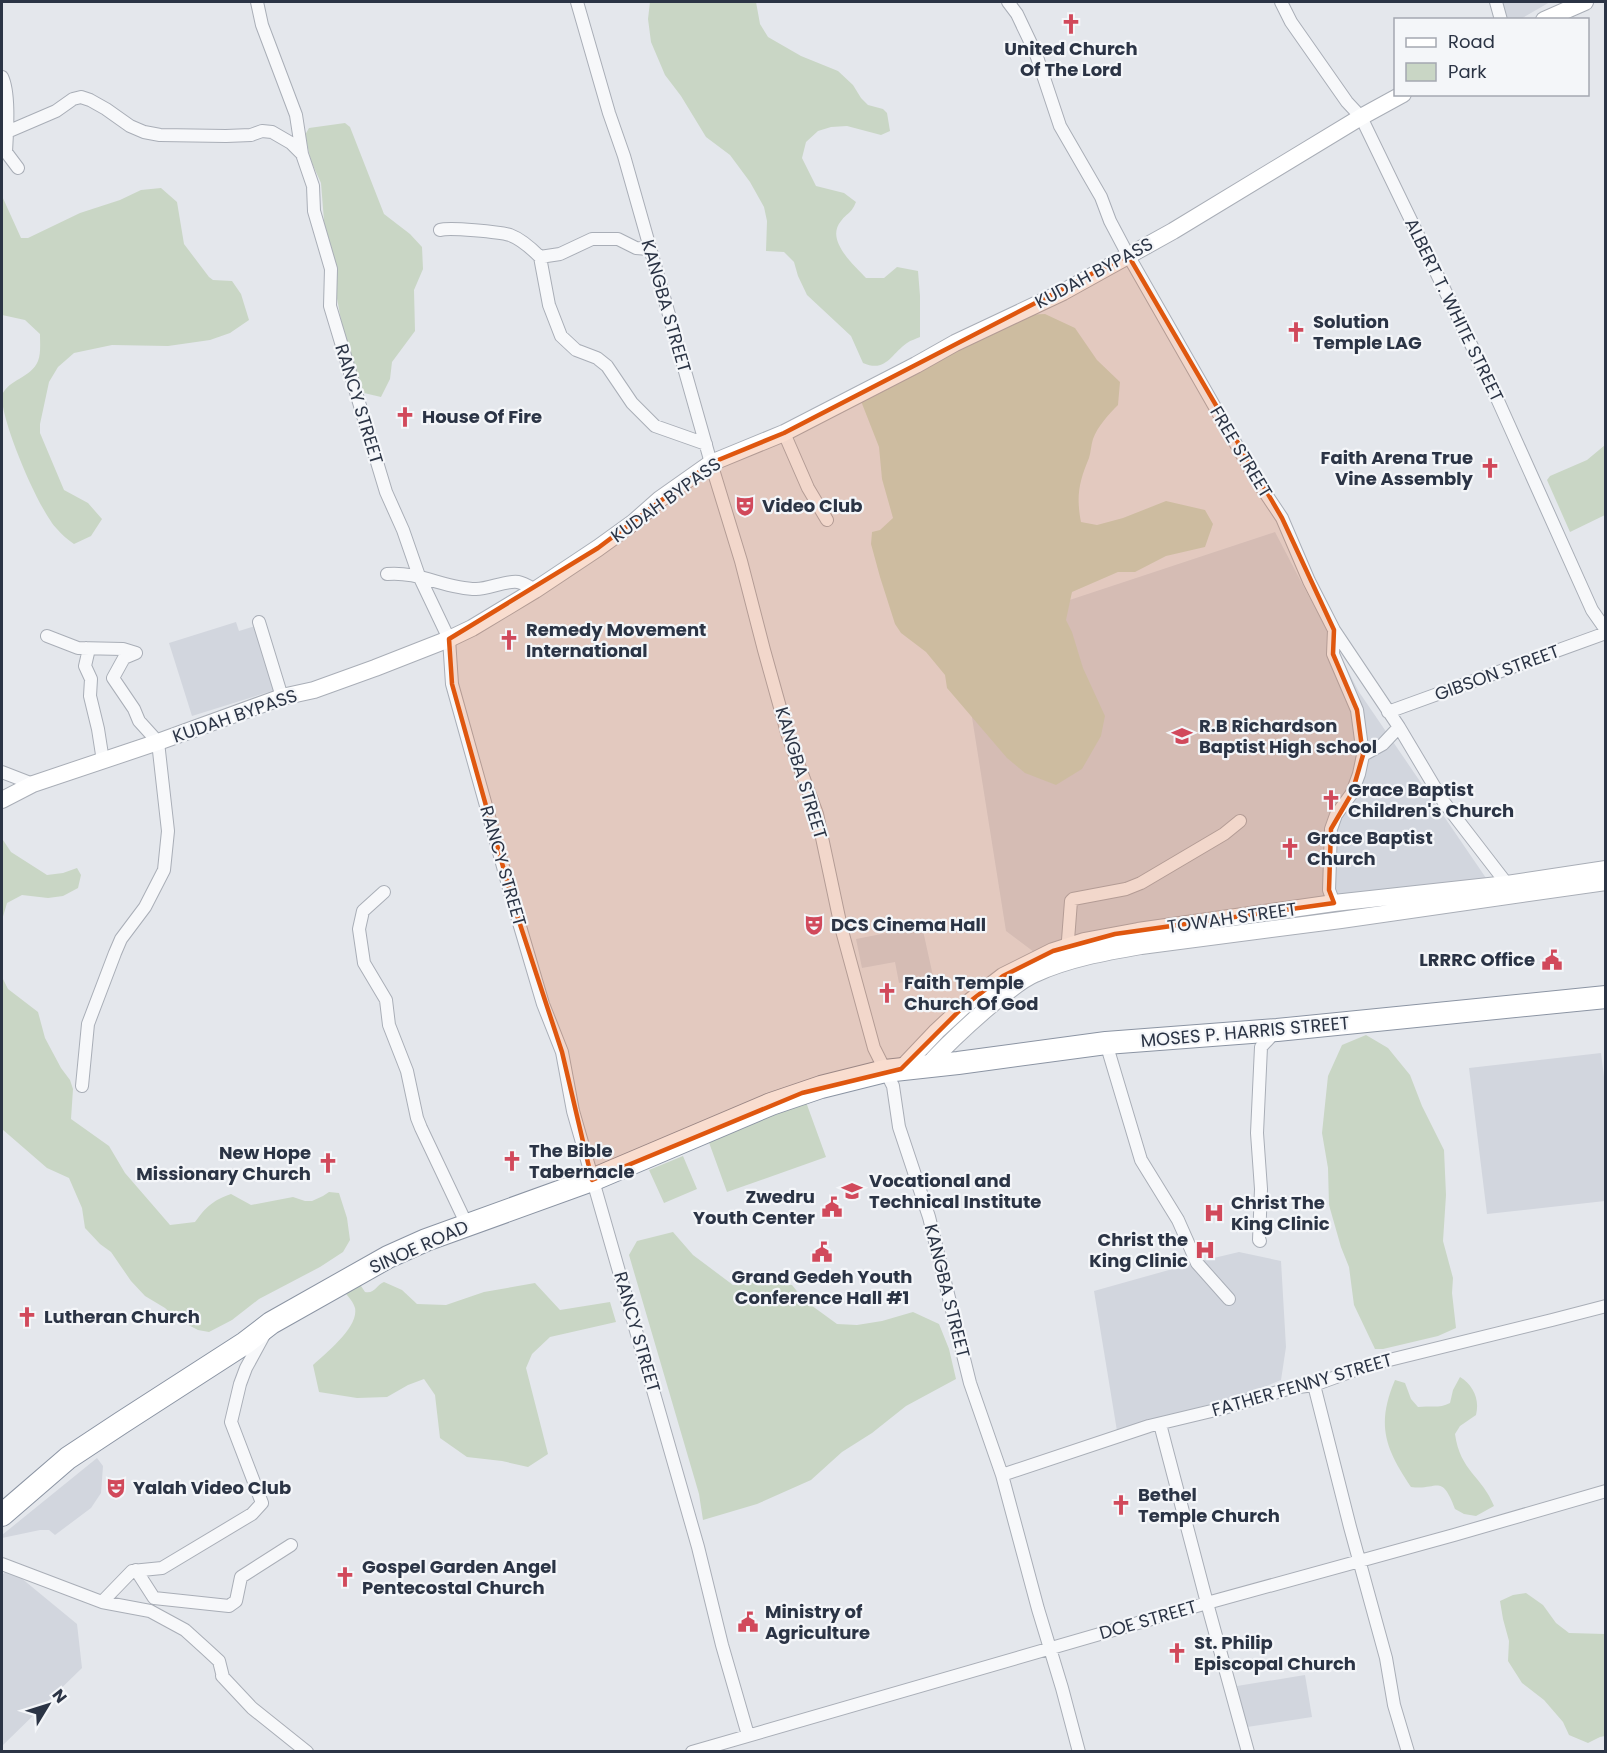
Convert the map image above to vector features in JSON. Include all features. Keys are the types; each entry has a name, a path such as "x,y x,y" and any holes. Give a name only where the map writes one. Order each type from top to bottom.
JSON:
{"highway":[{"name":"MOSES P. HARRIS STREET","path":"893,1070 1107,1043 1277,1030 1605,997"},
{"name":"SINOE ROAD","path":"2,1515 68,1458 245,1343 271,1323 388,1257 467,1225 592,1180 771,1104 821,1087 893,1070"}],"street":[{"name":"RANCY STREET","path":"257,2 262,25 296,115 302,154 313,186 314,211 331,269 330,306 386,492 403,530 419,576 449,639 452,684 543,1004 562,1052 573,1111 698,1547 722,1645 748,1736"},
{"name":"KANGBA STREET","path":"577,2 741,561 788,735 817,814 844,938 873,1048 893,1070 899,1127 929,1217 970,1383 1002,1475 1079,1752"},
{"name":"FREE STREET","path":"1008,2 1017,14 1036,54 1060,126 1101,196 1110,221 1128,255 1256,479 1282,518 1309,581 1334,630 1399,727 1443,801 1507,884"},
{"name":"ALBERT T. WHITE STREET","path":"1281,2 1297,31 1347,102 1361,117 1496,394 1592,610 1605,632"},
{"path":"1496,2 1500,18"},
{"path":"1549,18 1586,2"},
{"path":"2,77 6,91 4,135 6,152 18,168"},
{"name":"KUDAH BYPASS","path":"2,800 33,784 282,697 314,690 449,639 472,628 598,548 634,522 660,499 711,463 784,433 955,343 1063,292 1173,231 1399,96"},
{"path":"4,135 56,111 73,99 81,98 90,100 130,126 144,132 160,135 226,136 251,135 262,131 272,132 291,143 302,154"},
{"path":"440,230 512,235 531,248 540,257 549,305 561,336 576,350 597,358 607,366 632,403 655,426 706,444"},
{"path":"540,257 560,254 592,239 618,239 636,248 649,249"},
{"path":"784,433 808,488 828,520"},
{"path":"387,574 419,576 476,589 485,589 515,581 535,590"},
{"path":"259,622 282,697"},
{"path":"1334,630 1333,654 1357,710 1363,755 1352,793 1336,815 1331,829 1329,890 1334,903"},
{"name":"GIBSON STREET","path":"1388,712 1605,632"},
{"path":"47,636 78,648 123,649 136,652 124,658 113,678 139,721 158,742 168,831 164,870 145,906 121,939 88,1024 82,1086"},
{"path":"86,648 88,653 85,666 91,679 90,696 103,761"},
{"path":"1363,755 1383,744 1399,727"},
{"path":"2,772 33,784"},
{"path":"1068,940 1073,899 1126,889 1141,883 1224,834 1240,821"},
{"name":"TOWAH STREET","path":"893,1070 972,1000 1003,976 1053,951 1084,941 1115,934 1334,903 1507,884 1605,869"},
{"name":"TOWAH STREET","path":"927,1066 952,1039 1010,990 1034,974 1059,965 1141,946 1605,882"},
{"path":"384,892 363,911 359,929 364,963 386,1000 389,1025 407,1071 417,1118 467,1225"},
{"path":"1260,1241 1261,1190 1257,1133 1261,1047 1277,1030"},
{"path":"1107,1043 1141,1160 1178,1220 1197,1263 1229,1299"},
{"name":"FATHER FENNY STREET","path":"1002,1475 1160,1424 1291,1388 1314,1385 1369,1365 1605,1306"},
{"path":"102,1602 132,1571 162,1568 252,1514 262,1503 231,1422 246,1368 271,1323"},
{"path":"1314,1385 1386,1658 1394,1705 1408,1752"},
{"path":"1160,1424 1248,1752"},
{"name":"DOE STREET","path":"692,1752 1605,1491"},
{"path":"136,1570 154,1598 229,1606 236,1601 241,1577 291,1545"},
{"path":"2,1564 102,1602 150,1611 184,1630 219,1661 223,1676 252,1708 307,1752"}],"highlighted area":[{"path":"1128,255 1282,518 1334,630 1333,654 1357,710 1363,755 1352,793 1331,829 1329,890 1334,903 1115,934 1053,951 1003,976 964,1006 901,1069 802,1093 592,1180 562,1052 514,906 452,684 449,639 598,548 711,463 784,433"}],"shaded area":[{"path":"1499,2 1550,2 1522,18 1502,16"},
{"name":"R.B Richardson Baptist High school","path":"1275,532 1359,692 1486,878 1345,897 1034,952 1006,931 967,686 955,638"},
{"path":"236,622 239,631 258,625 278,689 192,716 169,643"},
{"path":"922,926 933,976 899,983 895,962 862,968 856,939"},
{"path":"1601,1053 1606,1093 1605,1201 1487,1214 1469,1068"},
{"path":"1239,1252 1281,1261 1286,1347 1281,1380 1252,1392 1117,1431 1094,1291"},
{"path":"97,1458 103,1466 101,1493 91,1508 55,1535 49,1530 40,1530 2,1538 2,1535"},
{"path":"9,1568 77,1624 82,1668 2,1746 2,1575"},
{"path":"1305,1675 1312,1717 1247,1727 1237,1686"}],"green space":[{"path":"650,2 756,2 760,24 768,37 801,56 838,71 853,85 868,105 883,109 887,113 890,131 881,135 847,126 831,127 818,131 806,142 802,158 816,186 844,193 856,202 841,221 836,236 838,244 848,259 866,278 884,278 897,267 918,271 920,337 901,347 888,361 877,366 863,363 851,336 807,295 794,262 784,252 766,251 767,221 764,207 750,182 730,155 706,137 665,75 651,42 648,19"},
{"path":"345,123 350,127 384,214 410,234 422,247 423,269 414,290 415,331 392,362 390,379 381,397 364,393 354,376 343,331 325,233 321,183 311,161 305,135 309,128"},
{"path":"161,188 177,202 184,244 209,277 213,280 232,281 241,294 249,320 230,333 210,340 168,346 112,345 74,353 58,367 49,382 40,433 64,490 88,503 102,519 91,536 74,544 49,519 31,485 7,424 3,407 2,395 5,390 35,367 39,358 40,334 25,320 2,315 2,196 21,238 28,238 80,213 120,200 141,190"},
{"path":"1045,314 1075,328 1097,360 1120,382 1118,405 1104,421 1092,441 1079,489 1081,522 1097,525 1123,518 1166,501 1205,510 1213,524 1205,547 1166,556 1135,572 1118,572 1072,592 1066,620 1083,668 1105,716 1101,736 1082,769 1056,785 1025,773 1007,758 947,688 945,675 926,652 901,633 895,624 871,544 872,532 880,530 893,518 882,479 879,447 859,396 1024,315"},
{"path":"1605,445 1605,515 1570,532 1547,480 1550,476 1587,460"},
{"path":"2,812 3,840 11,852 47,875 77,868 81,875 78,888 63,896 48,898 22,895 7,903 2,920"},
{"path":"2,977 8,989 38,1012 45,1038 73,1089 71,1119 109,1146 125,1173 170,1225 195,1222 210,1205 231,1194 251,1205 293,1197 312,1201 329,1192 339,1193 347,1218 350,1240 343,1252 320,1267 259,1299 232,1320 209,1332 198,1330 177,1319 165,1308 145,1296 131,1281 111,1252 85,1228 82,1208 69,1178 47,1168 2,1129"},
{"path":"1366,1035 1388,1048 1410,1075 1422,1106 1444,1150 1446,1195 1443,1241 1453,1278 1452,1293 1456,1328 1438,1336 1383,1349 1375,1349 1354,1305 1349,1267 1329,1205 1328,1168 1322,1133 1328,1076 1342,1045"},
{"path":"806,1102 826,1157 727,1192 707,1137"},
{"path":"683,1156 697,1189 664,1203 649,1170"},
{"path":"673,1232 693,1255 733,1285 758,1282 792,1285 804,1300 837,1324 857,1325 913,1312 939,1324 949,1349 956,1379 906,1406 872,1433 842,1452 811,1480 757,1504 703,1520 699,1494 629,1255 637,1241"},
{"path":"355,1277 365,1292 373,1291 384,1282 402,1290 417,1304 446,1305 484,1292 535,1283 560,1310 610,1302 616,1322 550,1337 532,1354 526,1368 548,1454 528,1467 467,1457 440,1438 435,1395 424,1379 387,1397 357,1398 319,1392 313,1365 347,1331 355,1315 354,1305 338,1284"},
{"path":"1460,1377 1469,1384 1474,1393 1477,1409 1476,1415 1460,1426 1455,1434 1458,1446 1466,1465 1484,1487 1494,1506 1476,1516 1464,1514 1455,1509 1442,1487 1411,1487 1395,1460 1386,1436 1386,1410 1395,1380 1405,1383 1411,1399 1418,1407 1450,1403 1453,1390"},
{"path":"1526,1593 1543,1605 1556,1623 1569,1633 1605,1634 1605,1736 1588,1743 1569,1735 1563,1722 1544,1700 1522,1683 1508,1661 1509,1641 1500,1601 1513,1595"}],"place":[{"name":"United Church Of The Lord","path":"1071,24"},
{"name":"Solution Temple LAG","path":"1296,332"},
{"name":"House Of Fire","path":"405,417"},
{"name":"Faith Arena True Vine Assembly","path":"1490,468"},
{"name":"Video Club","path":"745,506"},
{"name":"Remedy Movement International","path":"509,640"},
{"name":"R.B Richardson Baptist High school","path":"1182,736"},
{"name":"Grace Baptist Children's Church","path":"1331,800"},
{"name":"Grace Baptist Church","path":"1290,848"},
{"name":"DCS Cinema Hall","path":"814,925"},
{"name":"LRRRC Office","path":"1552,960"},
{"name":"Faith Temple Church Of God","path":"887,993"},
{"name":"The Bible Tabernacle","path":"512,1161"},
{"name":"New Hope Missionary Church","path":"328,1163"},
{"name":"Vocational and Technical Institute","path":"852,1191"},
{"name":"Zwedru Youth Center","path":"832,1207"},
{"name":"Christ The King Clinic","path":"1214,1213"},
{"name":"Christ the King Clinic","path":"1205,1250"},
{"name":"Grand Gedeh Youth Conference Hall #1","path":"822,1252"},
{"name":"Lutheran Church","path":"27,1317"},
{"name":"Yalah Video Club","path":"116,1488"},
{"name":"Bethel Temple Church","path":"1121,1505"},
{"name":"Gospel Garden Angel Pentecostal Church","path":"345,1577"},
{"name":"Ministry of Agriculture","path":"748,1622"},
{"name":"St. Philip Episcopal Church","path":"1177,1653"}]}
